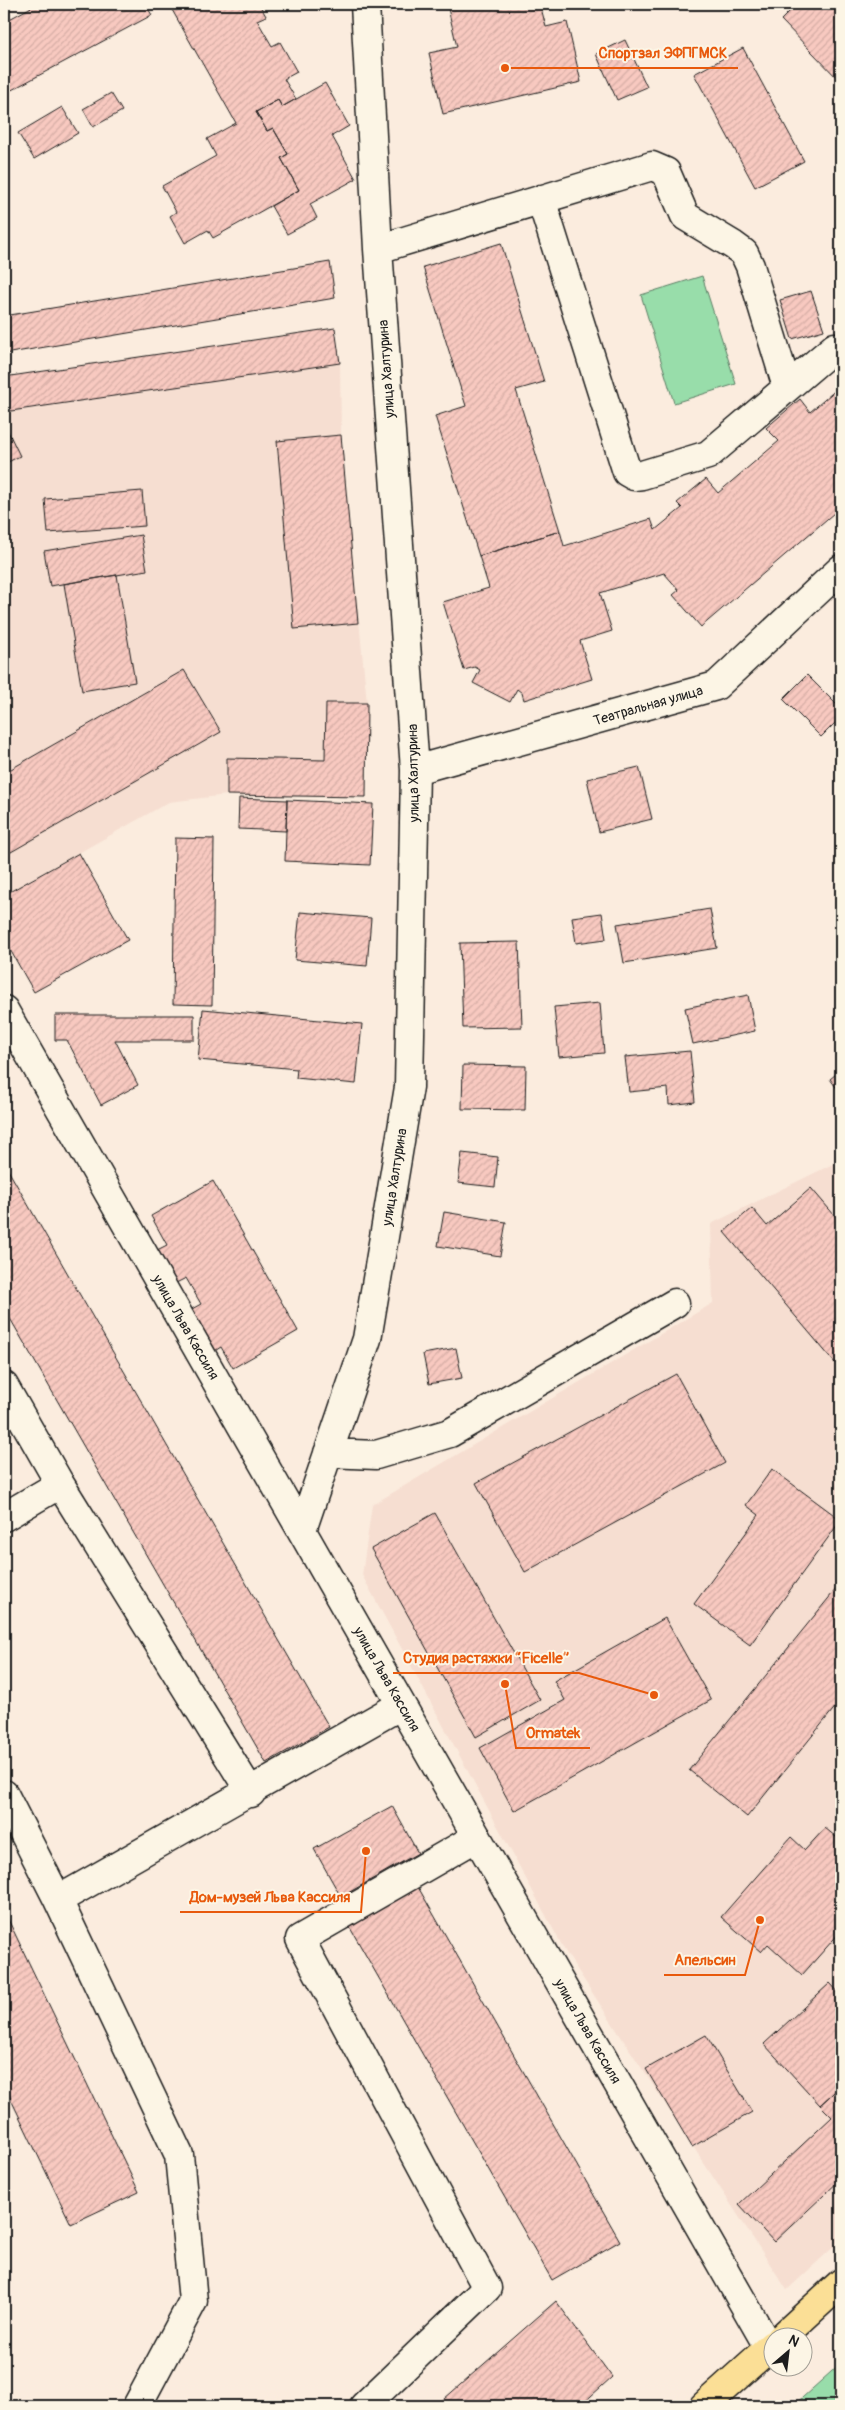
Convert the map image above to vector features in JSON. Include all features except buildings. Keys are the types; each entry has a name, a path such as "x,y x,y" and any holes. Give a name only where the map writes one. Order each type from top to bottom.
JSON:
{"main road":[{"path":"792,2328 841,2283"},
{"path":"704,2406 762,2355"}],"street":[{"name":"улица Халтурина","path":"302,1530 367,1339 409,1088 415,770 378,249 365,4"},
{"path":"378,249 652,166 666,172 685,216 744,253 750,266 787,387"},
{"path":"541,199 627,472 634,476 708,455 835,346"},
{"name":"Театральная улица","path":"415,770 716,686 841,570"},
{"name":"улица Льва Кассиля","path":"8,1026 302,1530 477,1837 765,2328"},
{"path":"328,1454 376,1455 450,1433 674,1303"},
{"path":"4,1386 60,1484 250,1793"},
{"path":"4,1517 60,1484"},
{"path":"58,1900 250,1793 401,1705"},
{"path":"4,1794 58,1900 179,2155 193,2301 137,2406"},
{"path":"364,2406 487,2288 300,1939 477,1837"}],"shaded area":[{"path":"340,363 341,435 367,703 366,797 227,795 169,802 4,895 4,464 20,456 4,423 4,412"},
{"path":"841,1160 841,2240 787,2290 565,1951 362,1575 372,1505 713,1303 711,1224"}],"green space":[{"path":"702,276 736,384 674,403 641,295"},
{"path":"841,2363 841,2406 793,2406"}],"place":[{"name":"Спортзал ЭФПГМСК","path":"505,68"},
{"name":"Ormatek","path":"505,1684"},
{"name":"Студия растяжки “Ficelle”","path":"654,1695"},
{"name":"Дом-музей Льва Кассиля","path":"366,1851"},
{"name":"Апельсин","path":"760,1920"}]}
